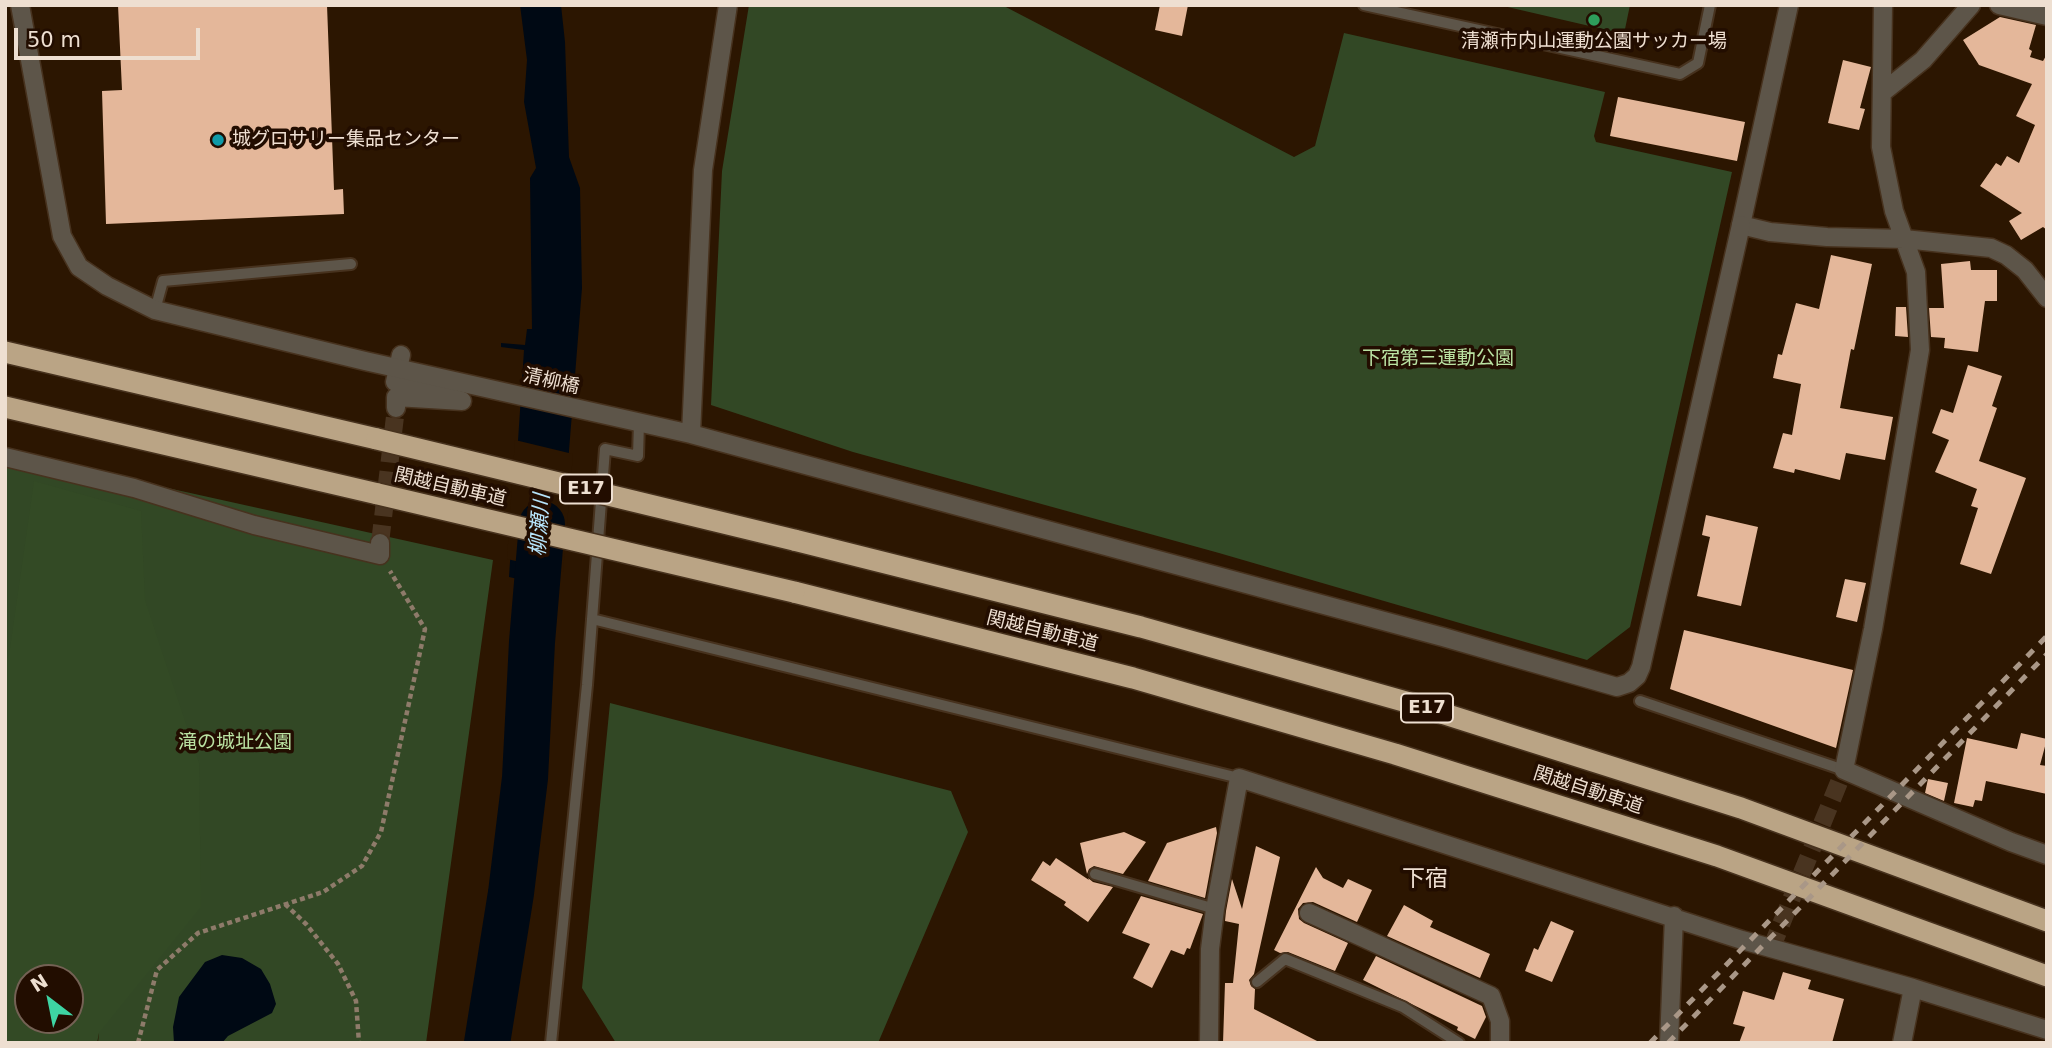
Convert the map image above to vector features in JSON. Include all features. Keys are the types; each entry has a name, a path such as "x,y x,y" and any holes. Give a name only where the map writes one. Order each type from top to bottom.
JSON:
{"highway":[{"name":"関越自動車道","path":"5,352 377,439 1141,627 1410,703 1741,808 2047,921"},
{"name":"関越自動車道","path":"5,407 794,592 1133,678 1395,754 1717,856 2047,976"}],"street":[{"name":"清柳橋","path":"20,5 62,236 79,267 155,310 399,362 475,386 691,434 1443,637 1617,687 1629,683 1637,676 1641,667 1741,225"},
{"path":"691,434 703,170 728,5"},
{"path":"1789,5 1741,225 1770,232 1904,239 1991,248 2006,255 2025,270 2047,298"},
{"path":"1883,5 1881,147 1886,178 1916,272 1920,350 1873,629 1844,770 2047,855"},
{"path":"1883,92 1923,60 1970,5"},
{"path":"1999,5 2047,16"},
{"path":"396,408 396,397 462,401 395,382 399,362"},
{"path":"5,457 134,488 254,525 380,549"},
{"path":"1209,1043 1210,949 1239,778 1772,949 1913,988 2047,1030"},
{"path":"1309,914 1491,996 1500,1021 1500,1043"},
{"path":"1669,1043 1674,916"},
{"path":"1902,1043 1913,988"}],"lane":[{"path":"1364,5 1680,74 1698,63 1710,5"},
{"path":"155,310 163,281 351,264"},
{"path":"551,1043 592,619 605,449 638,456 639,423"},
{"path":"592,619 1239,778"},
{"path":"1640,701 1844,770"},
{"path":"1095,874 1215,909"},
{"path":"1257,982 1285,959 1403,1007 1459,1043"}],"path":[{"path":"138,1043 157,970 198,933 323,892 362,866 380,832 425,629 380,549"},
{"path":"285,904 338,964 356,1001 359,1043"}],"green space":[{"name":"下宿第三運動公園","path":"749,5 1002,5 1294,157 1315,146 1344,33 1605,92 1594,136 1596,142 1732,172 1630,627 1587,660 1219,553 853,452 711,405 722,171"},
{"name":"清瀬市内山運動公園サッカー場","path":"1499,5 1630,5 1624,34"},
{"name":"滝の城址公園","path":"5,452 493,560 426,1043 98,1043 99,1033 84,1005 84,964 5,963"},
{"path":"34,481 141,511 145,600 199,763 201,907 99,1033 97,1043 5,1043 5,662 9,655"},
{"path":"610,703 951,791 968,832 878,1043 616,1043 582,988"}],"water":[{"path":"520,5 561,5 569,157 580,188 582,288 558,588 509,577 524,350 501,347 501,343 525,345 527,329 532,329 530,178 536,168 524,102 527,60"},
{"path":"222,955 242,958 261,969 270,984 276,1004 272,1013 228,1036 222,1043 174,1043 173,1027 179,997 205,962"}],"pier":[{"path":"515,440 573,454 563,572 507,559"}],"building":[{"name":"城グロサリー集品センター","path":"118,5 327,5 334,190 343,189 344,214 106,224 102,91 122,90"},
{"path":"1160,5 1188,5 1182,36 1155,30"},
{"path":"2000,17 2036,25 2029,49 2032,51 2030,57 2043,61 2047,54 2047,230 2043,227 2021,240 2009,221 2022,213 1980,186 1996,163 2001,166 2007,156 2019,163 2035,125 2016,116 2032,84 1979,65 1963,40"},
{"path":"1843,60 1871,67 1860,108 1865,109 1859,130 1828,123"},
{"path":"1618,97 1745,122 1737,161 1610,136"},
{"path":"1831,255 1872,264 1840,408 1893,417 1885,460 1846,453 1840,480 1795,469 1794,473 1773,468 1783,433 1792,435 1801,384 1773,378 1778,354 1782,355 1796,303 1819,309"},
{"path":"1970,261 1971,270 1997,270 1997,301 1985,301 1978,352 1944,348 1945,338 1931,337 1929,308 1944,308 1941,264"},
{"path":"1896,307 1906,307 1908,337 1895,336"},
{"path":"1968,365 2002,376 1992,406 1997,408 1979,461 2026,478 1991,574 1960,564 1978,508 1971,506 1977,489 1935,472 1949,440 1932,433 1941,409 1953,413"},
{"path":"1706,515 1758,527 1741,606 1697,596 1710,537 1702,535"},
{"path":"1845,579 1866,583 1857,622 1836,617"},
{"path":"1684,630 1853,670 1836,748 1670,689"},
{"path":"2021,733 2047,739 2040,765 2047,766 2047,794 1986,781 1982,801 1975,800 1973,807 1954,803 1967,738 2017,749"},
{"path":"1928,779 1948,783 1944,801 1925,793"},
{"path":"1216,827 1205,898 1148,881 1167,843"},
{"path":"1124,832 1146,842 1123,874 1094,866 1087,874 1080,843"},
{"path":"1256,846 1280,857 1254,974 1249,980 1255,989 1254,1009 1321,1043 1223,1043 1225,983 1233,983 1239,924 1225,921 1226,911 1232,879 1242,909"},
{"path":"1056,858 1089,880 1088,878 1113,887 1088,922 1064,905 1066,902 1031,880 1043,861 1050,866"},
{"path":"1316,867 1323,878 1343,888 1348,879 1372,890 1357,922 1313,902 1303,903 1298,909 1299,919 1304,923 1348,943 1335,971 1288,952 1280,953 1274,950"},
{"path":"1141,896 1203,914 1190,949 1187,948 1184,955 1171,950 1152,988 1133,978 1150,944 1122,933"},
{"path":"1404,905 1433,921 1430,927 1490,954 1480,978 1387,936"},
{"path":"1551,921 1574,931 1552,982 1525,971 1534,948 1538,950"},
{"path":"1376,956 1482,1006 1486,1017 1475,1039 1457,1030 1458,1027 1363,980"},
{"path":"1783,972 1811,980 1808,989 1844,999 1832,1043 1739,1043 1745,1027 1733,1024 1743,991 1774,1000"}],"waterway":[{"name":"柳瀬川","path":"487,1043 511,893 525,778 542,524"}],"tunnel":[{"path":"380,543 396,408"},
{"path":"1771,949 1844,770"}],"railway":[{"path":"1650,1043 2047,636"},
{"path":"1668,1043 2047,654"}],"place":[{"name":"清瀬市内山運動公園サッカー場","path":"1594,20"},
{"name":"城グロサリー集品センター","path":"218,140"}],"district":[{"name":"下宿","path":"1425,880"}]}
